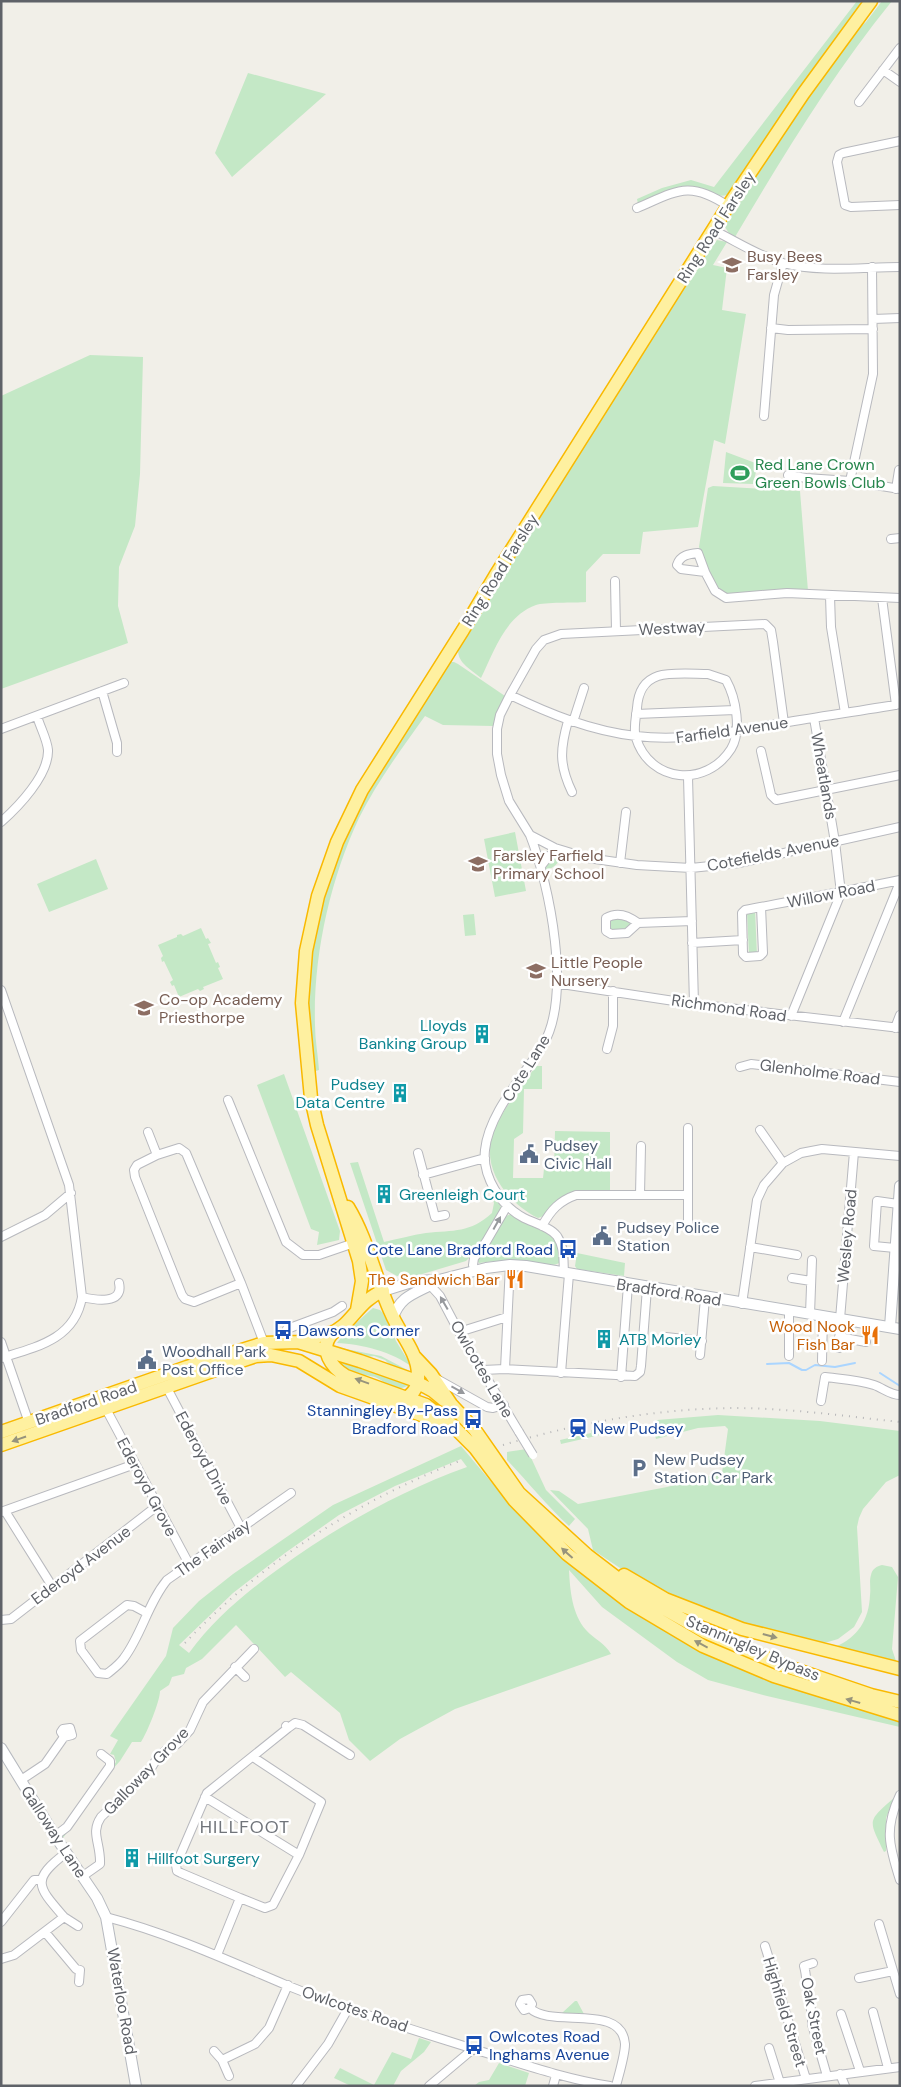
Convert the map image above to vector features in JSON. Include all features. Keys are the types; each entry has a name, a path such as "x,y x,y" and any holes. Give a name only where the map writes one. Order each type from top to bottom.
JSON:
{"highway":[{"name":"Ring Road Farsley","path":"359,1241 359,1226 340,1194 310,1098 302,1003 306,951 318,896 337,842 362,790 390,743 463,630 712,230 803,94 872,1"},
{"path":"359,1241 383,1291 391,1313 414,1356 418,1371 418,1382 414,1392 396,1403 385,1402"},
{"path":"357,1310 361,1289 359,1241"},
{"path":"298,1342 333,1332 344,1324 372,1295 383,1291"},
{"path":"357,1310 377,1304 391,1313"},
{"path":"327,1352 328,1343 333,1332"},
{"path":"298,1342 385,1368 418,1382 451,1404"},
{"name":"Bradford Road","path":"1,1432 264,1343 298,1342"},
{"name":"Stanningley Bypass","path":"327,1352 331,1364 340,1372 426,1405 452,1425 475,1448 514,1500 568,1554 629,1602 702,1646 756,1668 838,1697 900,1715"},
{"name":"Bradford Road","path":"1,1445 256,1356 285,1357 309,1366 340,1386 452,1425"},
{"name":"Stanningley Bypass","path":"414,1356 433,1378 451,1404 472,1426 519,1493 587,1555 638,1594 705,1632 780,1664 871,1695 900,1702"},
{"path":"557,1528 610,1567 665,1599 742,1629 900,1668"}],"main road":[{"path":"895,1328 897,1263 895,1248 900,1186"},
{"name":"Bradford Road","path":"391,1313 405,1298 434,1283 474,1271 510,1265 895,1328"},
{"name":"Bradford Road","path":"383,1291 415,1281 434,1283"},
{"name":"Galloway Lane","path":"2,1751 55,1836 97,1898 106,1917"},
{"name":"Waterloo Road","path":"106,1917 136,2086"}],"street":[{"path":"859,102 900,48"},
{"path":"883,70 900,82"},
{"path":"900,141 843,153 839,155 837,162 845,205 851,207 900,205"},
{"path":"637,208 679,191 689,190 713,196 728,206"},
{"path":"712,230 762,255 783,263 821,268 900,266"},
{"path":"764,416 774,296 783,263"},
{"path":"850,481 873,374 872,267"},
{"path":"873,319 900,318"},
{"path":"771,328 788,330 873,329"},
{"path":"788,475 850,481 898,489 899,470"},
{"path":"705,572 715,591 726,598 787,593 900,598"},
{"path":"615,581 616,631"},
{"path":"830,596 831,627 846,713"},
{"path":"882,598 898,705"},
{"name":"Westway","path":"510,694 536,648 544,640 561,634 765,624 771,630 784,722"},
{"path":"708,674 726,680 732,691 734,710 735,744 724,759 706,772 688,777 657,767 642,751 635,736 637,700 641,688 646,682 659,675 708,674"},
{"path":"1,729 124,683"},
{"path":"572,792 563,770 561,745 584,688"},
{"path":"102,691 117,743 117,752"},
{"path":"510,694 498,722 497,754 509,801 530,835"},
{"name":"Farfield Avenue","path":"510,694 570,721 635,736 685,738 736,732 784,722 898,705"},
{"path":"636,714 734,710"},
{"path":"1,822 26,796 45,765 48,751 47,744 36,716"},
{"name":"Wheatlands","path":"814,718 835,842 841,893"},
{"path":"761,751 772,798 779,800 900,775"},
{"path":"688,777 694,1004"},
{"path":"620,864 626,812"},
{"name":"Cotefields Avenue","path":"530,835 557,849 588,858 620,864 691,868 739,863 900,827"},
{"name":"Cote Lane","path":"530,835 541,866 551,917 558,986 556,1008 544,1042 490,1127 485,1158 492,1184 506,1206 523,1218 556,1234 564,1251 567,1273 560,1373"},
{"path":"541,866 557,849"},
{"path":"843,1022 900,881"},
{"name":"Willow Road","path":"743,940 742,913 745,910 900,881"},
{"path":"791,1016 841,893"},
{"path":"692,942 743,940 743,954 746,957 760,956 763,952 761,907"},
{"path":"638,923 692,921"},
{"name":"Richmond Road","path":"558,986 568,985 694,1004 897,1028"},
{"path":"1,990 71,1193 82,1297 79,1311 72,1324 57,1338 4,1358"},
{"path":"607,1049 613,1026 613,991"},
{"path":"897,1028 900,1015"},
{"path":"600,1033 610,1036"},
{"name":"Glenholme Road","path":"740,1067 750,1064 900,1082"},
{"path":"228,1100 286,1242 303,1255 319,1255 359,1241"},
{"path":"688,1128 688,1225"},
{"path":"760,1130 783,1163"},
{"path":"148,1132 157,1155"},
{"path":"640,1195 641,1146"},
{"path":"241,1284 194,1302 185,1299 135,1177 134,1170 136,1165 157,1155 179,1148 186,1153 241,1284 264,1343"},
{"path":"742,1304 757,1200 764,1185 783,1163 801,1153 822,1149 900,1156"},
{"name":"Wesley Road","path":"839,1348 854,1152"},
{"path":"418,1153 435,1217 445,1214"},
{"path":"423,1174 485,1158"},
{"path":"1,1236 45,1215 71,1193"},
{"path":"542,1226 556,1205 576,1195 687,1196"},
{"path":"895,1248 874,1246 877,1201 898,1204"},
{"path":"474,1271 474,1258 486,1242 506,1206"},
{"path":"750,1247 797,1255"},
{"path":"810,1314 812,1260"},
{"path":"505,1369 510,1265"},
{"path":"792,1278 811,1282"},
{"path":"82,1297 102,1301 111,1299 118,1295 120,1291 119,1283"},
{"name":"Owlcotes Lane","path":"434,1283 459,1332 533,1455"},
{"path":"621,1377 628,1285"},
{"path":"483,1370 505,1369 621,1377 635,1376 640,1372 647,1288"},
{"path":"700,1355 705,1298"},
{"path":"287,1329 334,1312 342,1306"},
{"path":"789,1311 789,1356"},
{"path":"822,1361 823,1316"},
{"path":"459,1332 507,1317"},
{"path":"297,1325 298,1342"},
{"path":"839,1337 866,1342"},
{"path":"666,1338 702,1341"},
{"path":"1,1342 4,1358 29,1423"},
{"path":"821,1401 826,1377 872,1384 892,1394 900,1395"},
{"path":"433,1378 488,1407 504,1406"},
{"name":"Ederoyd Drive","path":"167,1388 242,1528"},
{"name":"Ederoyd Grove","path":"106,1409 189,1564"},
{"path":"52,1586 3,1511 135,1464"},
{"name":"The Fairway","path":"147,1613 134,1606 127,1605 80,1641 81,1650 98,1673 107,1674 125,1657 147,1613 157,1592 168,1580 291,1493"},
{"name":"Ederoyd Avenue","path":"2,1621 10,1619 157,1506"},
{"name":"Galloway Grove","path":"83,1876 100,1864 100,1845 95,1832 95,1825 98,1821 150,1770 156,1760 166,1750 177,1744 190,1730 203,1702 254,1649"},
{"path":"235,1667 245,1677"},
{"path":"253,1757 321,1802 299,1855 273,1905 265,1908 181,1873 176,1868 205,1797 210,1790 253,1757 287,1726 295,1723 303,1725 350,1755"},
{"path":"21,1780 45,1764 64,1737"},
{"path":"55,1836 67,1827 110,1766 110,1761 101,1754"},
{"path":"900,1795 890,1821 888,1833 890,1852 900,1880"},
{"path":"205,1797 299,1855"},
{"path":"890,1821 900,1823"},
{"path":"66,1853 53,1863 41,1880 42,1888 64,1917 78,1926"},
{"path":"1,1922 34,1880 41,1880"},
{"path":"218,1955 240,1898"},
{"path":"1,1959 14,1955 64,1917"},
{"name":"Owlcotes Road","path":"106,1917 131,1923 218,1955 288,1985 349,2008 556,2075 610,2086"},
{"path":"879,1924 900,1994"},
{"path":"45,1932 76,1969 80,1970 79,1982"},
{"name":"Highfield Street","path":"765,1946 803,2081"},
{"name":"Oak Street","path":"813,1963 804,1966 807,1976 806,1985 813,2017 812,2024 827,2076"},
{"path":"859,1978 893,1971"},
{"path":"222,2060 256,2044 269,2028 288,1985"},
{"path":"296,2086 328,2044 349,2008"},
{"path":"530,2008 537,2013 556,2017 598,2019 610,2022 621,2033 625,2044 616,2086"},
{"path":"873,2012 888,2068"},
{"path":"841,2014 860,2071"},
{"path":"769,2048 780,2083"},
{"path":"429,2086 473,2049"},
{"path":"214,2051 222,2060 229,2076"},
{"path":"755,2086 900,2067"},
{"path":"840,2074 845,2086"},
{"path":"553,2086 556,2075"}],"green space":[{"path":"857,1 865,1 727,195 712,194 686,186 668,191 638,204 637,199 662,188 691,180 714,187"},
{"path":"882,1 892,1 829,87 790,146 735,237 730,235 725,227 727,222 780,138 855,32 866,22"},
{"path":"248,73 326,94 232,177 215,153"},
{"path":"717,240 727,242 713,265 727,268 722,310 746,314 725,444 714,440 698,527 643,532 640,554 603,554 586,572 586,602 540,604 525,610 508,626 481,678 461,660 458,651 459,645 688,280"},
{"path":"90,355 143,357 140,474 135,526 119,567 118,606 128,643 1,689 1,396"},
{"name":"Red Lane Crown Green Bowls Club","path":"726,452 758,464 753,484 723,483"},
{"path":"713,486 800,491 808,591 725,595 712,584 699,547 708,488"},
{"path":"450,662 458,664 505,696 493,726 443,725 425,716 382,778 359,818 332,893 320,946 315,999 315,1031 319,1070 313,1072 308,1001 311,952 331,869 377,772"},
{"path":"515,832 526,891 495,897 484,839"},
{"path":"559,853 562,855 558,863 546,870 546,865 555,854"},
{"path":"96,859 108,889 49,912 37,884"},
{"path":"755,910 757,955 749,955 747,911"},
{"path":"474,914 476,935 465,936 463,915"},
{"path":"624,919 633,923 628,927 613,930 610,929 609,921"},
{"path":"201,928 206,939 208,938 211,943 208,944 216,963 218,962 220,967 218,968 223,979 203,987 204,989 200,991 198,989 179,997 174,985 172,986 170,982 173,980 164,961 162,962 161,958 163,956 158,945 177,937 177,935 181,934 183,936"},
{"path":"536,1066 542,1066 542,1089 524,1089 523,1133 514,1139 513,1178 543,1178 544,1169 554,1170 555,1131 610,1132 610,1191 580,1192 565,1196 538,1218 516,1203 506,1193 493,1170 490,1158 490,1144 498,1121"},
{"path":"284,1074 340,1231 339,1240 317,1245 319,1232 311,1229 257,1085"},
{"path":"358,1162 384,1242 421,1234 453,1231 469,1227 484,1219 492,1213 494,1203 482,1171 502,1209 476,1251 466,1261 409,1278 397,1276 386,1270 350,1163"},
{"path":"511,1214 552,1235 559,1246 561,1262 552,1265 515,1261 479,1263 477,1260 502,1221"},
{"path":"577,1253 625,1263 624,1276 577,1269 575,1266"},
{"path":"373,1308 383,1313 396,1341 412,1367 386,1353 356,1345 337,1343"},
{"path":"336,1347 381,1356 413,1373 390,1365 385,1360 374,1356 367,1357"},
{"path":"337,1360 410,1384 405,1387 396,1388 375,1377 353,1373"},
{"path":"718,1415 820,1421 900,1431 900,1475 886,1482 863,1509 857,1527 862,1612 854,1627 838,1639 820,1643 745,1623 679,1599 638,1580 593,1550 588,1529 550,1490 559,1491 578,1504 667,1487 722,1473 728,1429 725,1426 698,1428 656,1439 653,1428 657,1420"},
{"path":"618,1425 620,1434 609,1433 561,1444 560,1440 591,1433 591,1430 595,1429 596,1432 605,1431 605,1427"},
{"path":"461,1446 508,1502 569,1564 572,1561 672,1635 900,1719 900,1727 767,1696 708,1680 677,1662 602,1607 569,1570 571,1594 581,1624 611,1654 455,1709 400,1739 370,1761 349,1740 340,1713 291,1672 285,1677 236,1625 202,1659 186,1668 184,1674 172,1677 169,1685 160,1691 153,1717 141,1742 132,1742 63,1838 61,1835 116,1762 114,1755 110,1754 118,1740 110,1736 166,1656 173,1628 199,1601 233,1574 333,1505","holes":["461,1459 467,1467 392,1499 322,1539 241,1598 208,1629 189,1653 179,1645 233,1593 339,1515 395,1486"]},
{"path":"527,1449 546,1490 575,1519 569,1526 507,1460 507,1452"},
{"path":"882,1565 892,1567 898,1577 892,1649 896,1661 835,1647 850,1638 861,1627 869,1604 872,1573 875,1568"},
{"path":"894,1798 886,1818 886,1851 884,1852 875,1833 873,1822 879,1812"},
{"path":"577,2001 584,2014 562,2013"},
{"path":"419,2038 431,2042 424,2052 401,2071 393,2086 351,2086 334,2078 340,2068 374,2085 392,2052 411,2059"},
{"path":"499,2063 529,2073 525,2086 474,2086 479,2082 489,2080"}],"waterway":[{"path":"767,1364 789,1363 802,1370 806,1370 815,1365 835,1367 855,1363"},
{"path":"880,1373 900,1386"}],"railway":[{"path":"503,1445 588,1424 645,1414 703,1409 774,1409 900,1422"},
{"path":"185,1643 246,1586 313,1536 385,1494 462,1460"}],"place":[{"name":"Busy Bees Farsley","path":"732,265"},
{"name":"Red Lane Crown Green Bowls Club","path":"740,473"},
{"name":"Farsley Farfield Primary School","path":"478,864"},
{"name":"Little People Nursery","path":"536,971"},
{"name":"Co-op Academy Priesthorpe","path":"144,1008"},
{"name":"Lloyds Banking Group","path":"482,1034"},
{"name":"Pudsey Data Centre","path":"400,1093"},
{"name":"Pudsey Civic Hall","path":"529,1154"},
{"name":"Greenleigh Court","path":"384,1194"},
{"name":"Pudsey Police Station","path":"602,1236"},
{"name":"Cote Lane Bradford Road","path":"568,1249"},
{"name":"The Sandwich Bar","path":"515,1279"},
{"name":"Dawsons Corner","path":"283,1330"},
{"name":"Wood Nook Fish Bar","path":"870,1335"},
{"name":"ATB Morley","path":"604,1339"},
{"name":"Woodhall Park Post Office","path":"147,1360"},
{"name":"Stanningley By-Pass Bradford Road","path":"473,1419"},
{"name":"New Pudsey","path":"578,1428"},
{"name":"New Pudsey Station Car Park","path":"639,1468"},
{"name":"Hillfoot Surgery","path":"132,1858"},
{"name":"Owlcotes Road Inghams Avenue","path":"474,2045"}],"district":[{"name":"HILLFOOT","path":"245,1827"}]}
